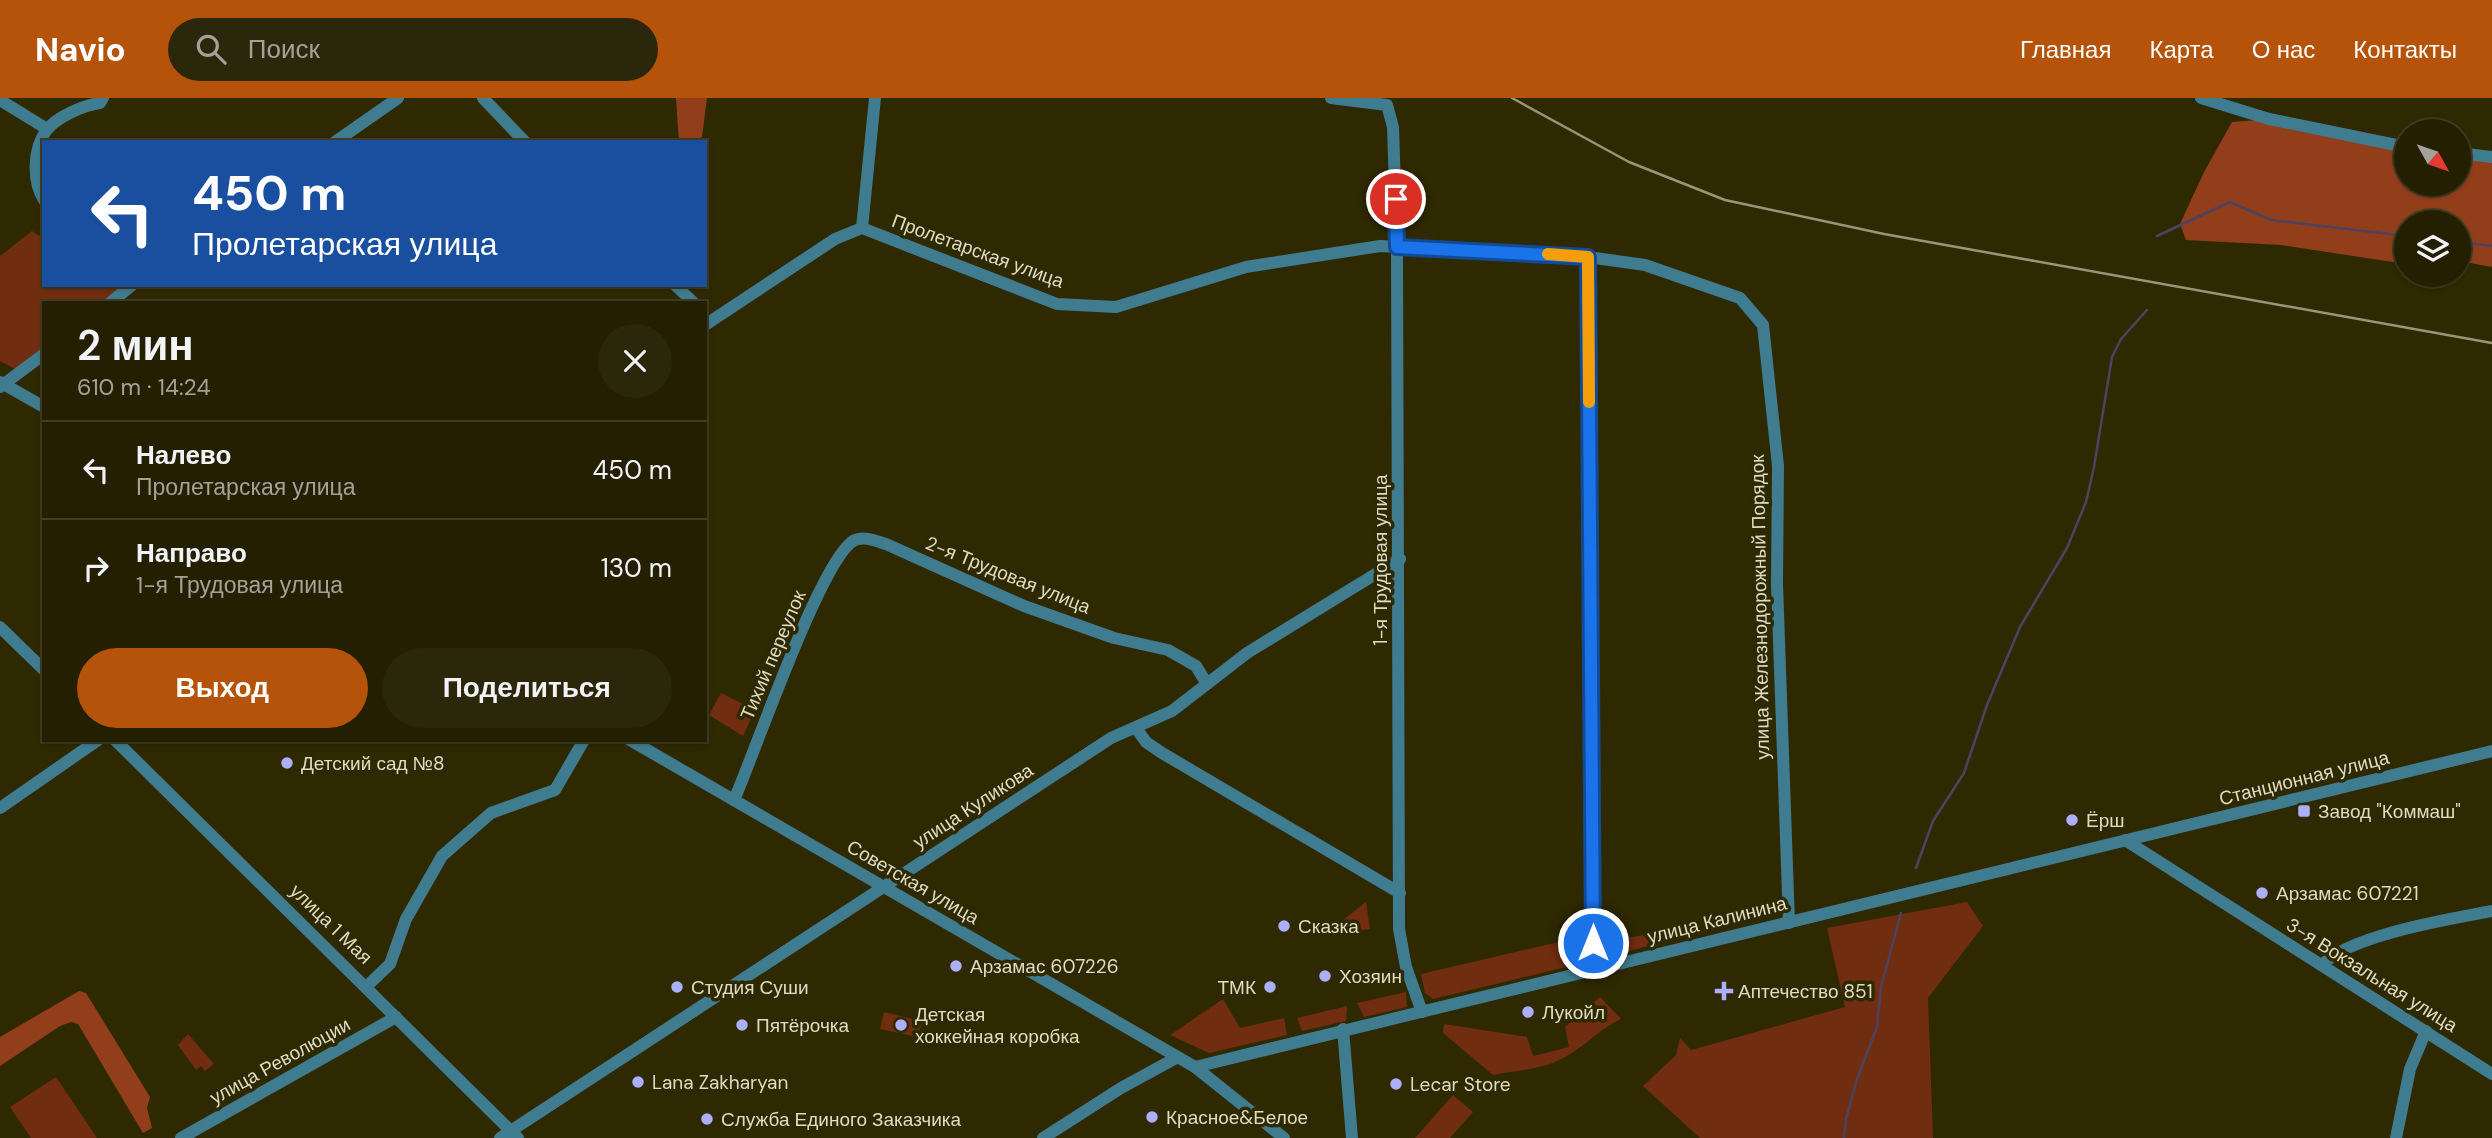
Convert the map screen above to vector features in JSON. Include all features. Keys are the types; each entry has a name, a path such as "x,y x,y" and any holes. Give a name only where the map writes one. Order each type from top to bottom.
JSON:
{"street":[{"path":"43,140 47,129 85,105 100,103 103,98"},
{"path":"338,140 398,98"},
{"path":"483,98 523,140"},
{"path":"707,320 835,239 862,228 876,98"},
{"name":"1-я Трудовая улица","path":"1331,98 1387,104 1393,127 1400,559 1399,929 1408,974 1422,1012"},
{"path":"2202,98 2269,119 2394,145"},
{"path":"0,100 47,129"},
{"path":"42,142 35,172 38,191 42,197"},
{"path":"2471,154 2492,157"},
{"name":"Пролетарская улица","path":"862,228 1057,304 1116,307 1246,267 1380,246 1588,257 1645,265 1740,298"},
{"path":"1588,257 1593,971"},
{"path":"112,301 130,287"},
{"path":"677,287 692,301"},
{"name":"улица Железнодорожный Порядок","path":"1740,298 1763,325 1778,466 1777,584 1788,923"},
{"path":"42,355 1,384 42,406"},
{"name":"2-я Трудовая улица","path":"865,538 886,544 1024,606 1114,638 1168,650 1196,666 1207,684"},
{"name":"Тихий переулок","path":"734,800 817,597 840,555 854,540 865,538"},
{"name":"улица Куликова","path":"510,1136 1111,738 1172,711 1247,653 1400,559"},
{"path":"0,627 42,668"},
{"path":"1136,728 1146,742 1162,753 1400,893"},
{"path":"0,808 95,742"},
{"name":"улица 1 Мая","path":"117,742 367,986 510,1136"},
{"path":"367,986 390,964 406,919 443,856 491,813 555,790 583,742"},
{"name":"Советская улица","path":"633,742 1175,1058 1195,1067 1284,1138"},
{"name":"Станционная улица","path":"2126,840 2492,751"},
{"name":"улица Калинина","path":"1195,1067 2126,840"},
{"name":"3-я Вокзальная улица","path":"2126,840 2192,886 2492,1074"},
{"path":"2322,965 2337,953 2369,941 2492,911"},
{"name":"улица Революции","path":"181,1138 396,1017"},
{"path":"1343,1029 1352,1138"},
{"path":"2396,1138 2410,1069 2426,1031"},
{"path":"1043,1138 1121,1088 1175,1058"}],"shaded area":[{"path":"676,98 707,98 702,137 695,140 679,140"},
{"path":"2269,119 2394,145 2394,196 2471,196 2471,155 2492,159 2492,267 2471,263 2471,210 2394,210 2394,262 2281,245 2186,240 2180,224 2204,172 2232,122"},
{"path":"32,231 42,238 42,287 139,287 119,301 42,301 42,355 19,371 0,361 0,256"},
{"path":"721,693 755,710 743,736 709,715"},
{"path":"1366,902 1370,929 1323,936"},
{"path":"1967,902 1983,926 1928,998 1933,1138 1700,1138 1643,1086 1676,1055 1680,1038 1691,1050 1845,1007 1827,928"},
{"path":"1717,929 1597,959 1597,943 1662,932"},
{"path":"1563,941 1586,952 1587,962 1433,999 1425,993 1421,974"},
{"path":"79,991 86,993 150,1097 147,1108 152,1128 143,1133 78,1024 71,1022 60,1026 0,1066 0,1037"},
{"path":"1406,992 1407,1007 1364,1017 1357,1003"},
{"path":"1600,997 1621,1019 1566,1057 1534,1068 1493,1075 1443,1033 1444,1024 1527,1037 1533,1056 1569,1047 1565,1027"},
{"path":"1223,999 1240,1028 1284,1018 1287,1035 1209,1053 1170,1035"},
{"path":"1347,1006 1346,1021 1302,1031 1297,1018"},
{"name":"Детская хоккейная коробка","path":"884,1012 922,1021 918,1037 880,1029"},
{"path":"188,1034 214,1064 205,1071 201,1066 196,1070 178,1045"},
{"path":"56,1077 97,1138 31,1138 10,1107"},
{"path":"1453,1095 1473,1112 1450,1138 1415,1138"}],"waterway":[{"path":"2157,236 2230,202 2271,220 2394,235"},
{"path":"2471,243 2492,246"},
{"path":"1916,868 1933,821 1964,773 1987,705 2020,627 2067,548 2086,502 2112,357 2121,339 2147,310"},
{"path":"1844,1138 1846,1119 1857,1079 1877,1027 1881,987 1901,913"}],"railway":[{"path":"1512,98 1629,162 1725,200 1884,234 2492,343"}],"slow traffic":[{"path":"1548,254 1588,257 1589,402"}],"place":[{"name":"Детский сад №8","path":"287,763"},
{"name":"Завод \"Коммаш\"","path":"2304,811"},
{"name":"Ёрш","path":"2072,820"},
{"name":"Арзамас 607221","path":"2262,893"},
{"name":"Сказка","path":"1284,926"},
{"name":"Арзамас 607226","path":"956,966"},
{"name":"Хозяин","path":"1325,976"},
{"name":"Студия Суши","path":"677,987"},
{"name":"ТМК","path":"1270,987"},
{"name":"Аптечество 851","path":"1724,991"},
{"name":"Лукойл","path":"1528,1012"},
{"name":"Пятёрочка","path":"742,1025"},
{"name":"Детская хоккейная коробка","path":"901,1025"},
{"name":"Lana Zakharyan","path":"638,1082"},
{"name":"Lecar Store","path":"1396,1084"},
{"name":"Красное&Белое","path":"1152,1117"},
{"name":"Служба Единого Заказчика","path":"707,1119"}],"route":[{"path":"1396,199 1397,247 1588,257 1593,943"}]}
